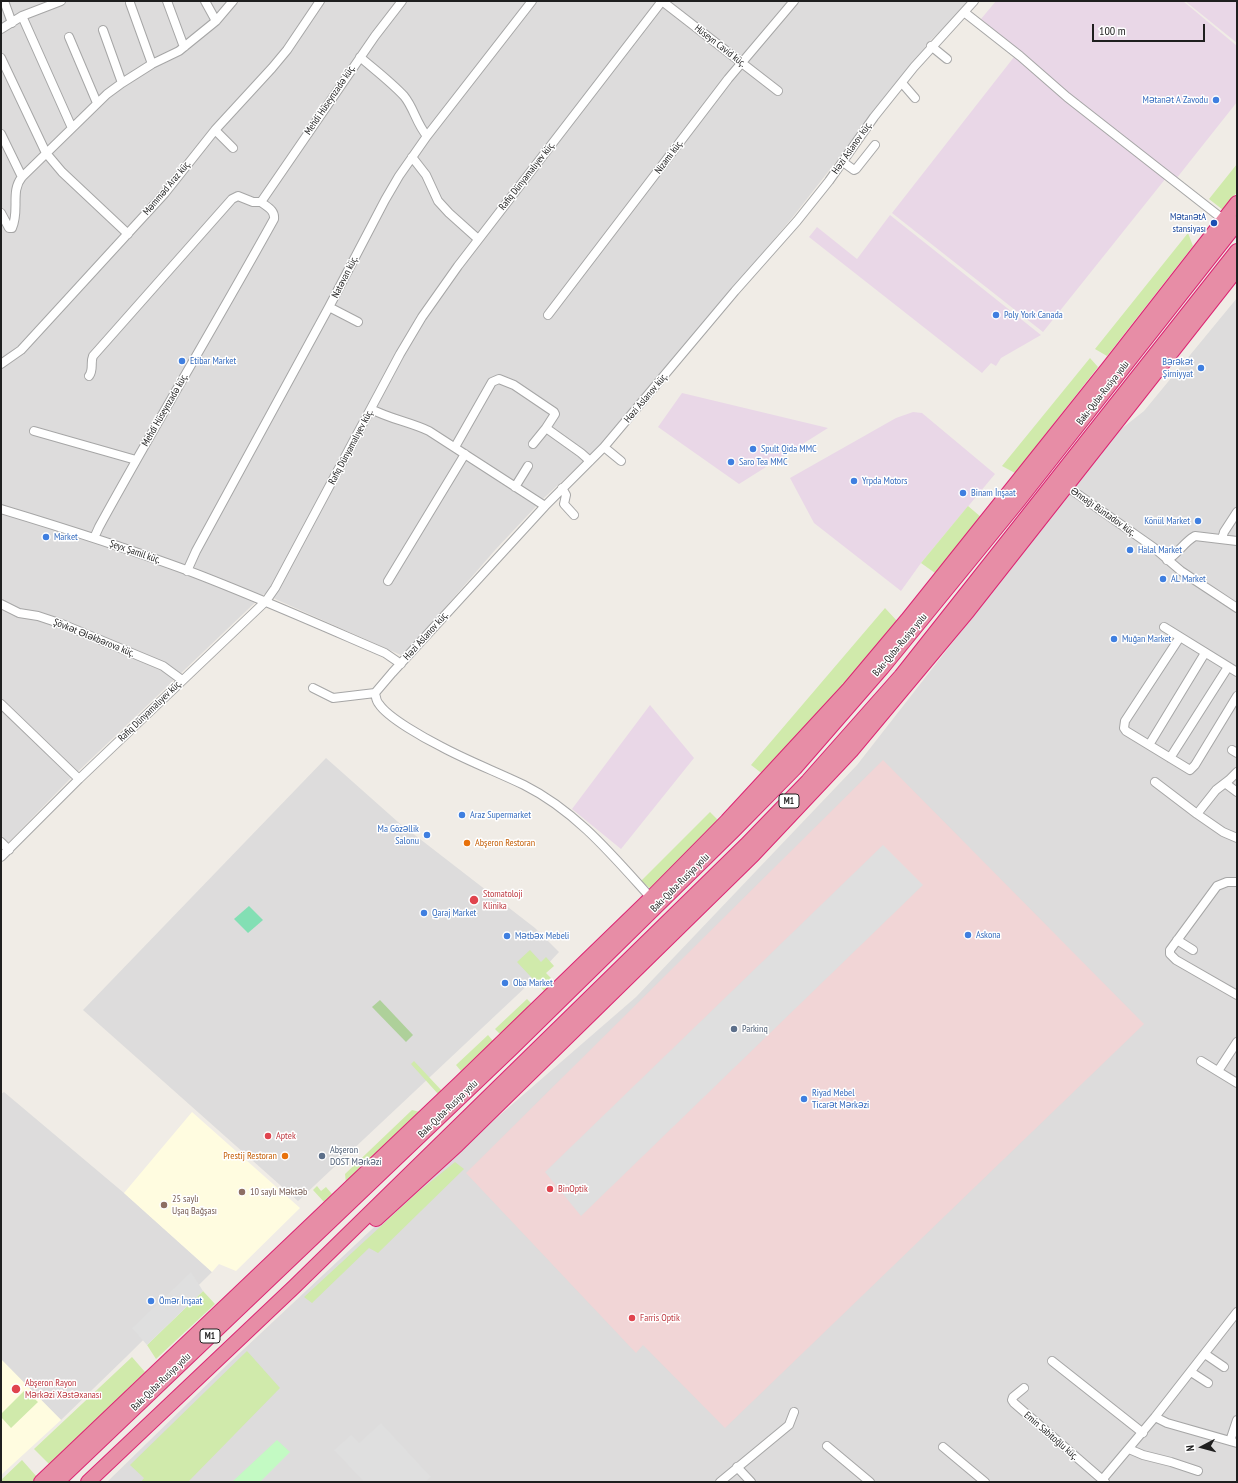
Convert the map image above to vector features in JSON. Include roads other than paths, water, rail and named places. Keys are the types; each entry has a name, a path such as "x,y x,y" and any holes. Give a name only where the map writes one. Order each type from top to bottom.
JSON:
{"highway":[{"path":"41,1482 461,1082 651,898 727,821 849,689 938,584 1230,221 1237,203"},
{"name":"Bakı-Quba-Rusiya yolu","path":"57,1482 512,1048 728,836 795,768 882,668 1014,506 1230,221"},
{"name":"Bakı-Quba-Rusiya yolu","path":"88,1482 294,1287 746,845 808,781 901,676 1237,251"},
{"path":"294,1287 350,1244 457,1145 753,855 829,775 890,706 968,611 1237,269"}],"street":[{"path":"4,1 12,22"},
{"path":"1,29 22,16 60,1"},
{"path":"167,1 184,47"},
{"path":"205,1 216,21"},
{"path":"1,213 9,228 12,228 16,214 17,182 106,94 152,64 170,56 184,47 216,21 234,1"},
{"name":"Məmməd Araz küç.","path":"1,364 21,350 165,193 215,130 287,50 320,1"},
{"name":"Mehdi Hüseynzadə küç.","path":"94,538 136,460 209,335 274,218 272,210 261,202 360,57 402,1"},
{"name":"Natəvan küç.","path":"187,571 196,551 329,308 385,200 412,156 532,1"},
{"name":"Hüseyn Cavid küç.","path":"662,1 778,91"},
{"name":"Rafiq Dünyamalıyev küç.","path":"1,857 79,779 266,601 276,588 400,354 422,318 478,239 662,1"},
{"name":"Nizami küç.","path":"548,315 742,62 794,1"},
{"name":"Həzi Aslanov küç.","path":"375,693 545,506 604,447 830,181 874,117 931,46 974,1"},
{"path":"130,3 152,64"},
{"path":"964,12 1020,56 1079,106 1230,221"},
{"path":"22,16 72,128"},
{"path":"103,30 122,83"},
{"path":"68,36 98,103"},
{"path":"931,46 947,60"},
{"path":"360,57 404,96 410,105 420,128 427,136"},
{"path":"1,58 46,153 62,172 128,234"},
{"path":"902,83 915,98"},
{"path":"215,130 233,148"},
{"path":"1,134 22,177"},
{"path":"843,162 854,170 856,169 875,145"},
{"path":"412,156 426,175 438,201 478,239"},
{"path":"89,376 92,372 91,360 93,356 232,199 238,196 253,202 261,202"},
{"path":"329,308 358,322"},
{"path":"455,447 492,382 499,379 514,385 554,412 554,416 533,444"},
{"path":"371,410 392,419 421,427 455,447 545,506"},
{"path":"546,428 590,461"},
{"path":"34,431 136,460"},
{"path":"604,447 621,461"},
{"path":"388,581 465,454"},
{"path":"515,487 528,466"},
{"name":"Ənnağı Büntadov küç.","path":"1066,486 1154,547 1181,571 1237,608"},
{"path":"562,488 566,495 564,504 574,514"},
{"name":"Şeyx Şamil küç.","path":"1,509 94,538 266,601 386,653 400,664"},
{"path":"1222,539 1224,532 1237,512"},
{"path":"1167,560 1179,552 1189,539 1195,536 1237,541"},
{"name":"Şövkət Ələkbərova küç.","path":"1,604 19,613 38,616 62,624 163,666 182,680"},
{"path":"1164,627 1237,672"},
{"path":"1180,637 1124,725 1126,731 1187,769 1192,769 1237,696"},
{"path":"1149,745 1205,653"},
{"path":"1170,758 1228,667"},
{"path":"313,688 333,698 375,693 378,704 422,736 465,760 525,786 572,817 607,849 651,898"},
{"path":"1,704 79,779"},
{"path":"1197,814 1216,790 1237,772"},
{"path":"1155,782 1223,832 1237,838"},
{"path":"1225,783 1237,792"},
{"path":"1,842 8,850"},
{"path":"1237,882 1227,882 1217,886 1170,950 1172,957 1237,996"},
{"path":"1176,940 1193,950"},
{"path":"1218,1071 1237,1042"},
{"path":"1201,1062 1237,1083"},
{"path":"1103,1481 1191,1372 1237,1312"},
{"path":"1205,1354 1224,1366"},
{"path":"1052,1361 1143,1432"},
{"path":"1191,1372 1208,1383"},
{"name":"Emin Sabitoğlu küç.","path":"1024,1388 1013,1397 1012,1400 1014,1403 1103,1481"},
{"path":"720,1482 789,1425 794,1412"},
{"path":"1155,1417 1167,1423 1233,1442 1237,1420"},
{"path":"827,1446 870,1482"},
{"path":"943,1447 980,1481"},
{"path":"1129,1449 1198,1471"},
{"path":"737,1467 751,1482"}],"place":[{"name":"Mətanət A Zavodu","path":"1216,100"},
{"name":"MətanətA stansiyası","path":"1214,223"},
{"name":"Poly York Canada","path":"996,315"},
{"name":"Etibar Market","path":"182,361"},
{"name":"Bərəkət Şirniyyat","path":"1201,368"},
{"name":"Spult Qida MMC","path":"753,449"},
{"name":"Saro Tea MMC","path":"731,462"},
{"name":"Yrpda Motors","path":"854,481"},
{"name":"Binam İnşaat","path":"963,493"},
{"name":"Könül Market","path":"1198,521"},
{"name":"Market","path":"46,537"},
{"name":"Halal Market","path":"1130,550"},
{"name":"AL Market","path":"1163,579"},
{"name":"Muğan Market","path":"1114,639"},
{"name":"Araz Supermarket","path":"462,815"},
{"name":"Ma Gözəllik Salonu","path":"427,835"},
{"name":"Abşeron Restoran","path":"467,843"},
{"name":"Stomatoloji Klinika","path":"474,900"},
{"name":"Qaraj Market","path":"424,913"},
{"name":"Askona","path":"968,935"},
{"name":"Mətbəx Mebeli","path":"507,936"},
{"name":"Oba Market","path":"505,983"},
{"name":"Parkinq","path":"734,1029"},
{"name":"Riyad Mebel Ticarət Mərkəzi","path":"804,1099"},
{"name":"Aptek","path":"268,1136"},
{"name":"Prestij Restoran","path":"285,1156"},
{"name":"Abşeron DOST Mərkəzi","path":"322,1156"},
{"name":"BinOptik","path":"550,1189"},
{"name":"10 saylı Məktəb","path":"242,1192"},
{"name":"25 saylı Uşaq Bağşası","path":"164,1205"},
{"name":"Ömər İnşaat","path":"151,1301"},
{"name":"Farris Optik","path":"632,1318"},
{"name":"Abşeron Rayon Mərkəzi Xəstəxanası","path":"16,1389"}]}
